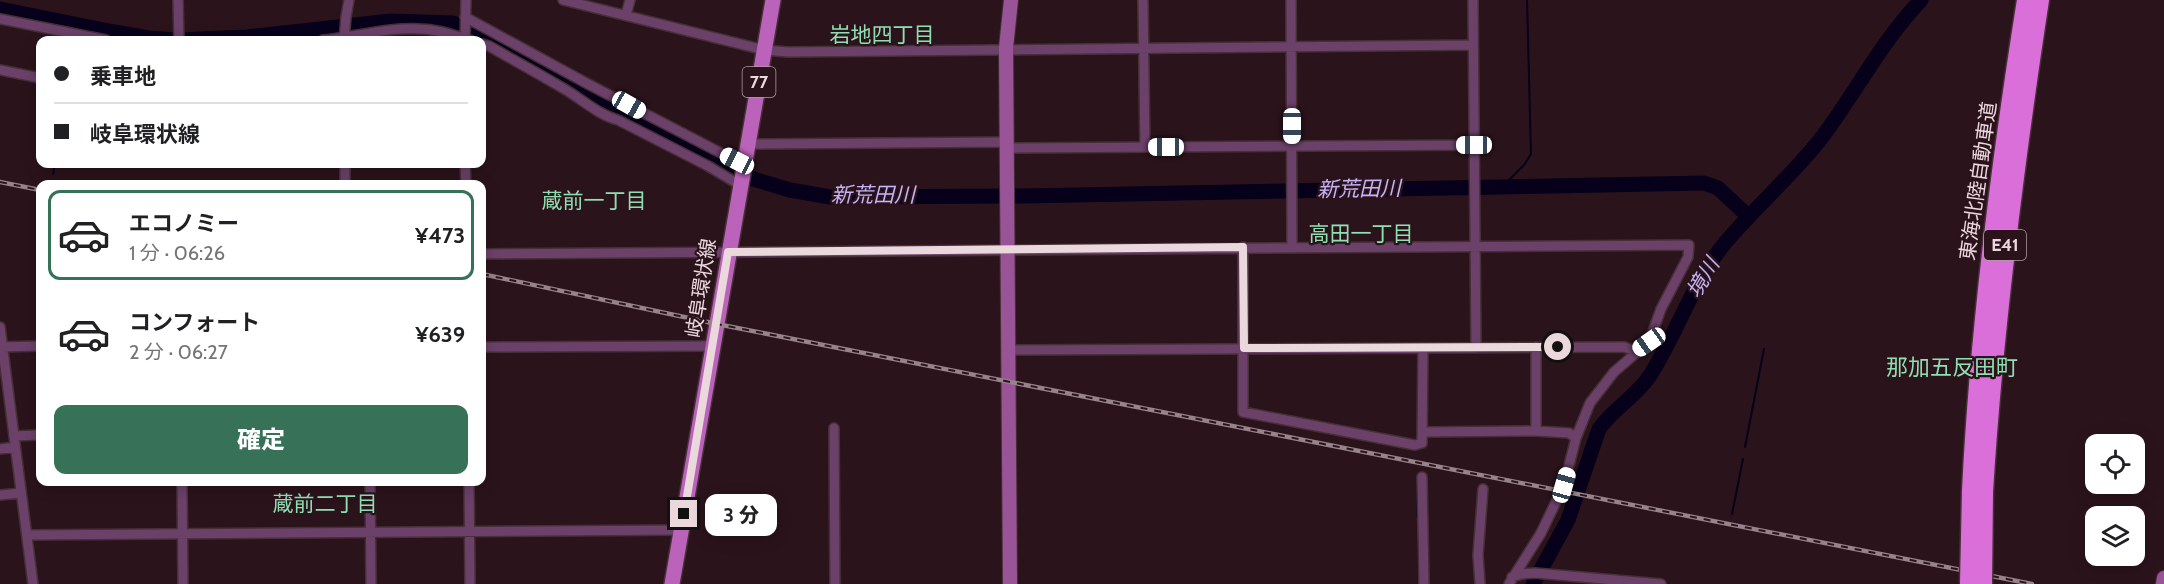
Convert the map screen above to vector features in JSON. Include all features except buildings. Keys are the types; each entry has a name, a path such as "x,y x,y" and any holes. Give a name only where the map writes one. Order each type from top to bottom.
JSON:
{"highway":[{"name":"東海北陸自動車道","path":"1983,584 1977,492 1976,394 1985,295 2026,0"},
{"name":"東海北陸自動車道","path":"1969,584 1999,298 2040,0"}],"main road":[{"name":"岐阜環状線","path":"672,584 773,0"}],"street":[{"path":"178,0 179,36"},
{"path":"344,36 349,0"},
{"path":"466,0 466,36"},
{"path":"563,0 764,50 788,52 1473,45"},
{"path":"626,15 630,0"},
{"path":"1010,584 1006,48 1011,0"},
{"path":"1143,0 1145,147"},
{"path":"1291,0 1292,247"},
{"path":"1473,0 1476,348"},
{"path":"0,19 86,36"},
{"path":"465,19 744,165"},
{"path":"355,36 384,31 420,29 457,36"},
{"path":"486,45 564,89 595,108 603,116 618,120 730,177 740,186"},
{"path":"0,70 36,77"},
{"path":"748,144 1145,147 1474,145"},
{"path":"486,254 1689,245 1688,257 1662,309 1649,342 1614,372 1590,403 1576,438 1564,485 1541,533 1515,578"},
{"path":"1243,247 1243,412 1415,445 1422,443 1423,348"},
{"path":"0,327 33,584"},
{"path":"1,347 36,346"},
{"path":"486,347 713,346"},
{"path":"1536,347 1536,431"},
{"path":"1008,350 1624,347 1636,351"},
{"path":"834,428 835,584"},
{"path":"1423,432 1536,431 1569,433 1576,438"},
{"path":"14,436 36,435"},
{"path":"0,449 15,447"},
{"path":"1422,477 1424,584"},
{"path":"182,486 183,584"},
{"path":"370,486 371,584"},
{"path":"469,486 470,584"},
{"path":"1480,584 1478,555 1483,489"},
{"path":"0,495 21,493"},
{"path":"27,535 681,530"},
{"path":"1504,584 1515,578 1556,574 1661,584"},
{"path":"2163,584 2164,578"}],"waterway":[{"name":"新荒田川","path":"1503,186 1524,165 1531,154 1527,0"},
{"name":"境川","path":"1533,584 1568,520 1599,429 1649,377 1713,258 1749,216 1812,150 1894,32 1921,0"},
{"name":"新荒田川","path":"0,9 137,36"},
{"name":"新荒田川","path":"256,36 391,21 453,23 486,34 750,178 790,190 830,197 1024,196 1704,183 1718,188 1749,217"},
{"path":"53,174 54,168"},
{"path":"1745,447 1764,349"},
{"path":"1732,514 1743,459"},
{"path":"1417,483 1417,516"},
{"path":"1418,529 1419,584"}],"railway":[{"path":"0,182 36,189"},
{"path":"486,275 717,324 2032,584"}],"district":[{"name":"岩地四丁目","path":"882,35"},
{"name":"蔵前一丁目","path":"594,201"},
{"name":"高田一丁目","path":"1361,234"},
{"name":"那加五反田町","path":"1952,367"},
{"name":"蔵前二丁目","path":"325,504"}],"route":[{"path":"684,514 728,252 1243,247 1244,348 1558,347"}]}
